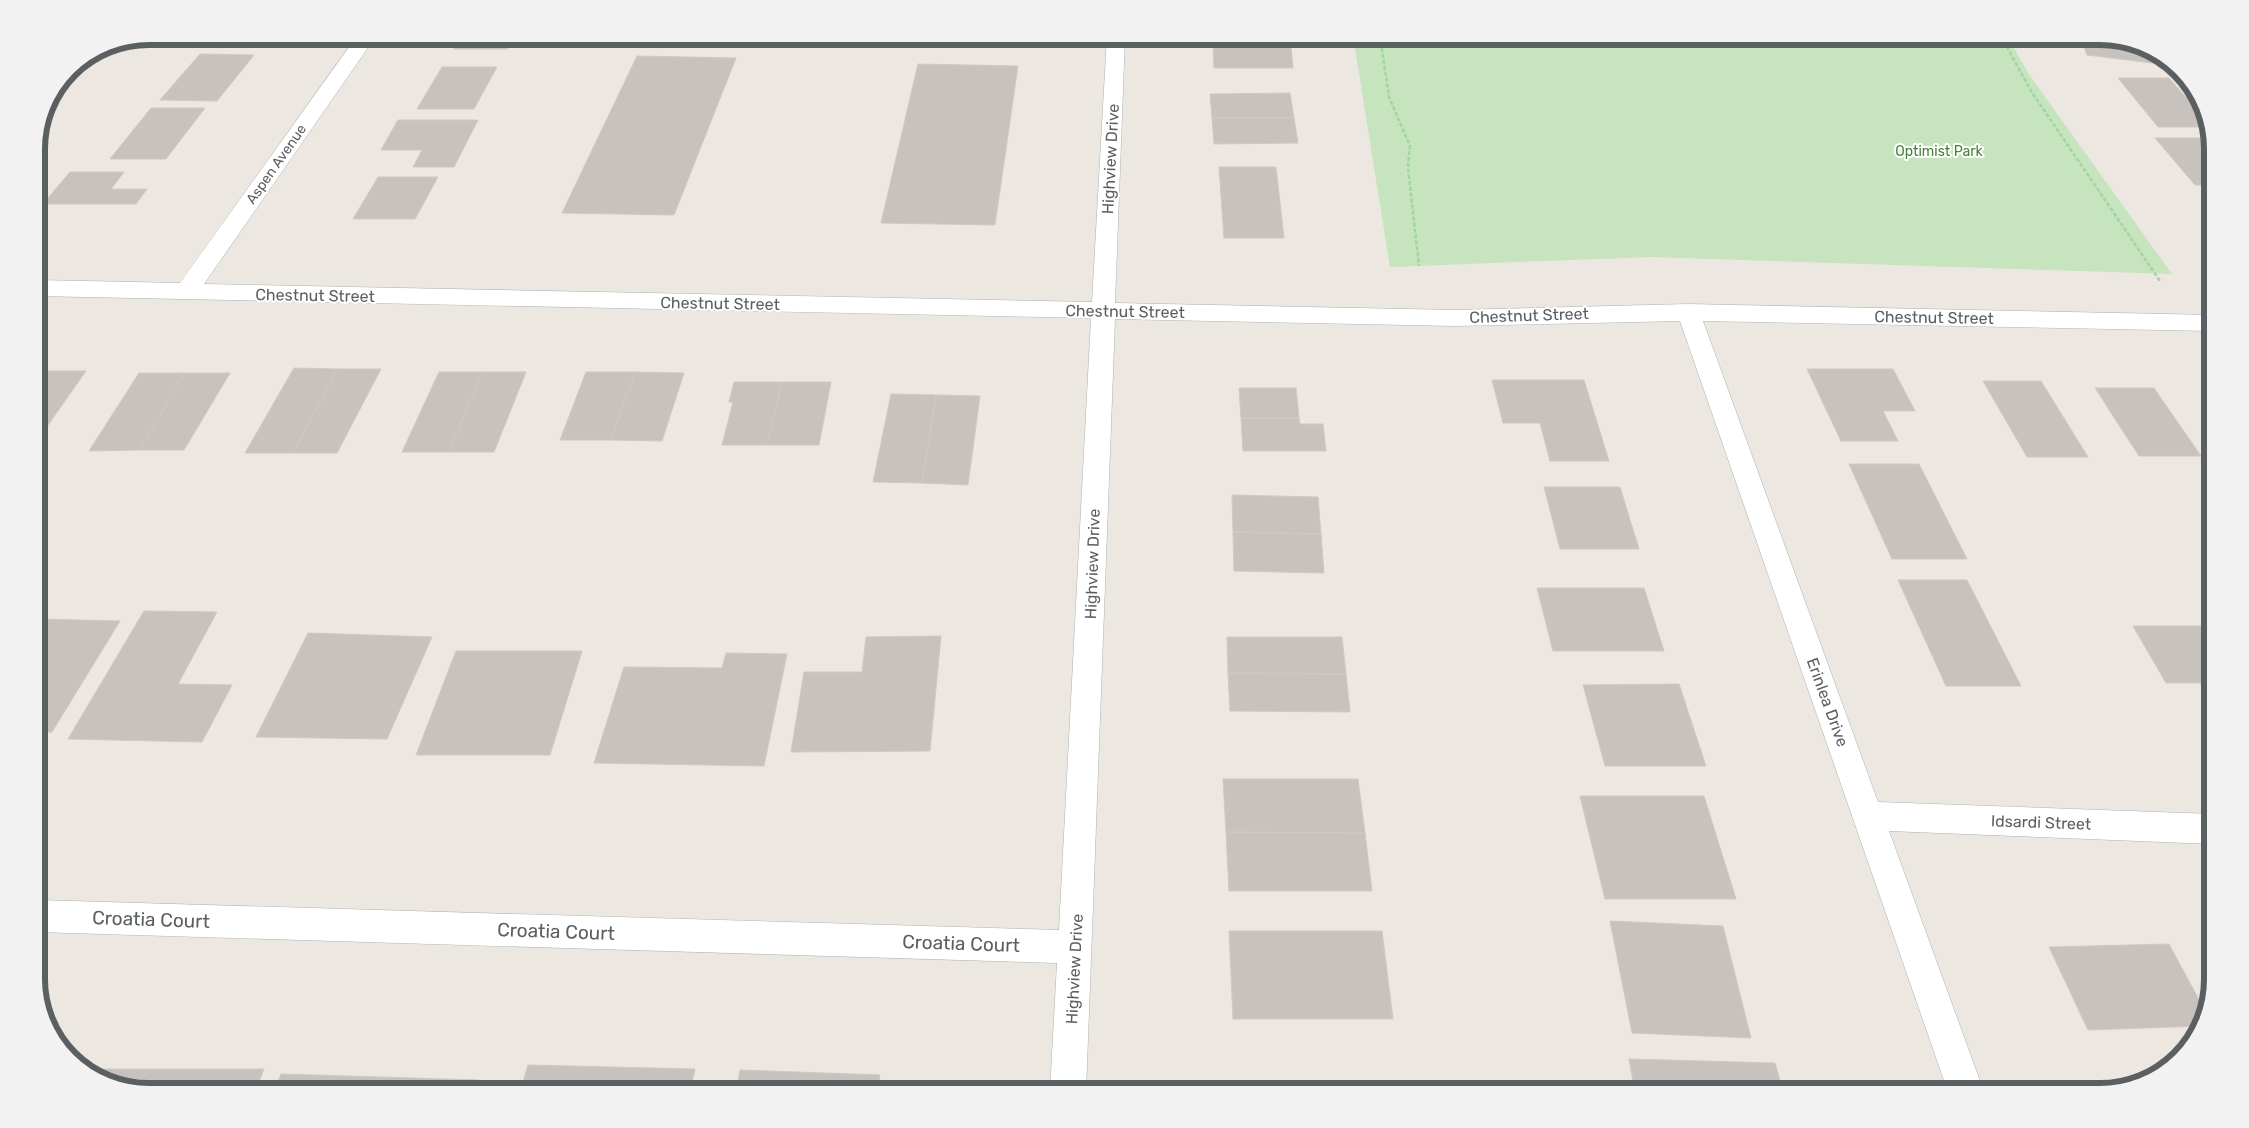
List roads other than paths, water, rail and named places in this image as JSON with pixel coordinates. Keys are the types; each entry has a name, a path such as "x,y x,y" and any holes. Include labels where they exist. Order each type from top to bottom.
{"street":[{"name":"Aspen Avenue","path":"186,292 361,45"},
{"name":"Highview Drive","path":"1068,1083 1116,45"},
{"name":"Chestnut Street","path":"45,288 1456,318 1573,313 1688,312 2204,323"},
{"name":"Erinlea Drive","path":"1688,312 1963,1083"},
{"name":"Idsardi Street","path":"1868,816 2204,829"},
{"name":"Croatia Court","path":"45,916 1075,947"}],"park label":[{"name":"Optimist Park","path":"1939,151"}]}
